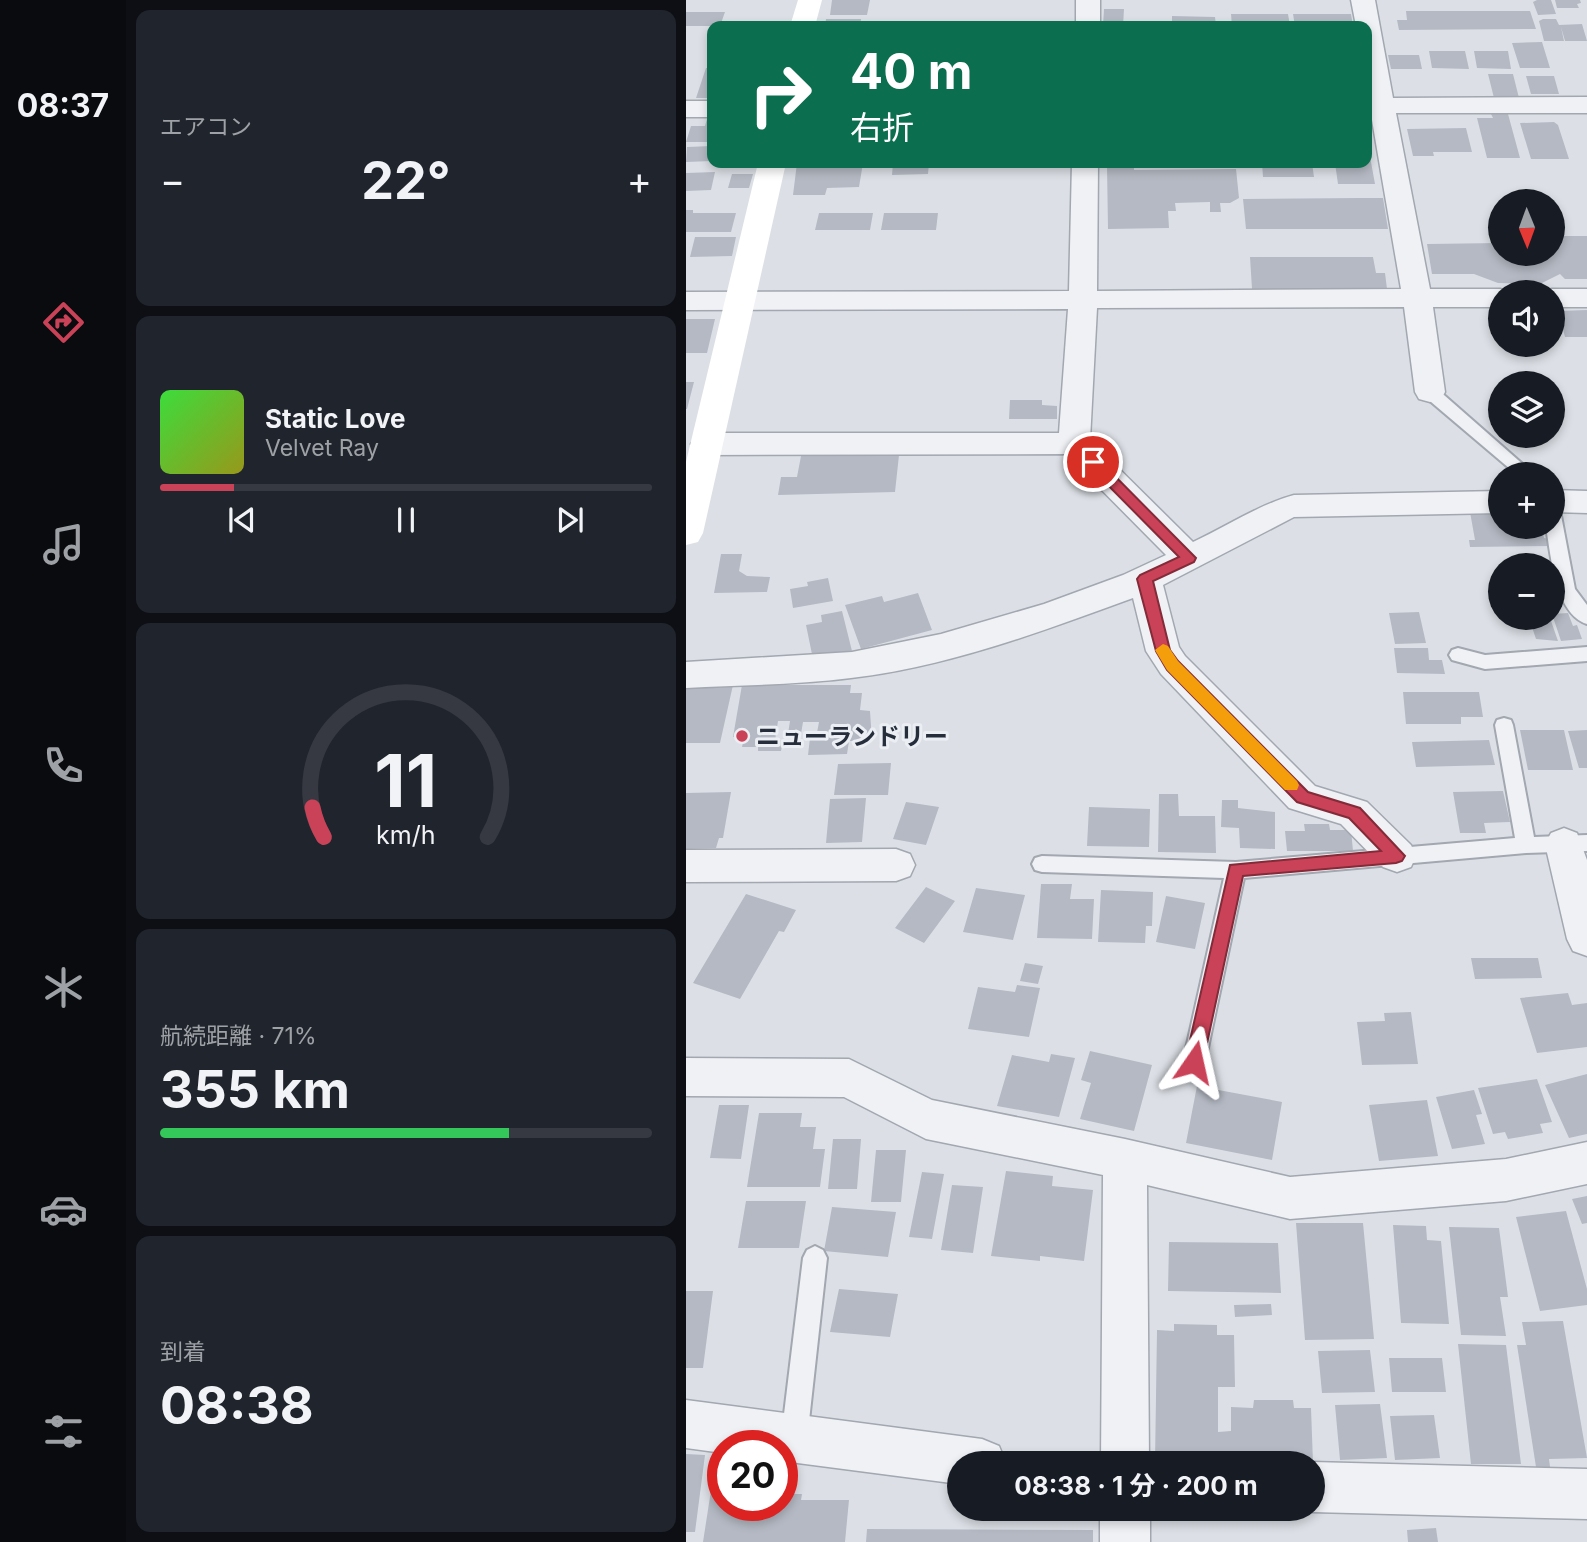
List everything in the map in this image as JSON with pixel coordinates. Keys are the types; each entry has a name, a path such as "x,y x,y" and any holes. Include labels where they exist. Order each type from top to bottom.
{"street":[{"path":"804,21 810,0"},
{"path":"1088,0 1088,21"},
{"path":"1363,0 1365,21"},
{"path":"1372,87 1417,298 1430,392"},
{"path":"1374,106 1587,105"},
{"path":"686,108 707,108"},
{"path":"686,533 771,168"},
{"path":"1074,443 1083,299 1085,168"},
{"path":"686,301 1488,298"},
{"path":"1565,298 1587,298"},
{"path":"707,444 1074,443 1189,558"},
{"path":"1565,501 1587,502"},
{"path":"686,675 852,665 942,647 1053,614 1145,579 1277,511 1294,506 1488,502"},
{"path":"1145,579 1163,651 1173,666 1303,797 1354,813 1396,856"},
{"path":"1576,844 1587,939"},
{"path":"686,866 896,865"},
{"path":"686,1077 849,1078 926,1119 1125,1159 1290,1198 1506,1180 1587,1163"},
{"path":"1125,1159 1125,1451"},
{"path":"686,1424 732,1430"},
{"path":"798,1439 947,1458"},
{"path":"1325,1487 1587,1494"},
{"path":"1125,1521 1125,1542"}],"lane":[{"path":"1430,392 1512,462"},
{"path":"1557,539 1566,591 1587,617"},
{"path":"1458,655 1485,662 1587,654"},
{"path":"1504,725 1526,845"},
{"path":"1042,864 1236,870 1526,845 1576,844"},
{"path":"1194,1062 1236,870"},
{"path":"795,1430 815,1258"}],"building":[{"path":"832,0 870,0 867,15 830,15"},
{"path":"1551,0 1556,14 1538,15 1533,2"},
{"path":"1555,0 1580,0 1581,3 1577,4 1579,8 1557,8"},
{"path":"1104,9 1124,9 1123,21 1103,21"},
{"path":"1406,11 1530,11 1536,29 1399,30 1397,20 1407,20"},
{"path":"686,12 725,12 722,21 707,21 707,26 686,26"},
{"path":"1231,14 1288,14 1289,21 1232,21"},
{"path":"1293,14 1351,14 1352,21 1294,21"},
{"path":"1172,16 1215,17 1215,21 1172,21"},
{"path":"826,19 861,19 861,21"},
{"path":"1556,19 1559,25 1582,24 1587,41 1565,41 1561,27 1564,41 1544,41 1539,21"},
{"path":"1542,42 1550,68 1520,68 1512,43"},
{"path":"1429,51 1465,51 1469,69 1432,68"},
{"path":"1474,51 1508,51 1511,69 1477,68"},
{"path":"1388,55 1419,55 1422,69 1391,69"},
{"path":"706,68 707,68 707,98 696,98"},
{"path":"1488,74 1513,74 1519,98 1494,98"},
{"path":"1526,76 1554,76 1559,94 1531,94"},
{"path":"1491,114 1508,114 1520,158 1487,158 1477,118 1493,118"},
{"path":"707,119 707,142 686,142 691,126 705,126"},
{"path":"1554,122 1558,125 1569,159 1531,159 1520,123"},
{"path":"1466,128 1472,152 1433,152 1434,156 1413,156 1407,129"},
{"path":"707,146 707,161 686,162 687,147"},
{"path":"796,168 862,168 859,187 827,188 825,195 793,195"},
{"path":"893,168 929,168 928,174 892,175"},
{"path":"1107,168 1236,169 1239,198 1230,203 1220,203 1221,212 1210,212 1210,202 1175,203 1176,211 1168,211 1169,228 1108,229"},
{"path":"1262,168 1313,168 1314,177 1263,177"},
{"path":"1336,168 1372,168 1375,184 1338,184"},
{"path":"715,172 711,190 686,191 686,173"},
{"path":"732,174 753,174 749,188 728,188"},
{"path":"1383,198 1388,229 1246,229 1243,199"},
{"path":"686,210 693,210 693,213 736,213 731,232 686,232"},
{"path":"819,213 873,213 870,230 815,230"},
{"path":"884,213 938,213 936,230 881,230"},
{"path":"1565,236 1587,236 1587,279 1565,279 1560,274 1548,280 1490,280 1474,274 1432,274 1427,244 1488,243 1488,266 1565,266"},
{"path":"695,237 736,237 732,256 690,257"},
{"path":"1250,257 1373,257 1376,273 1385,273 1387,289 1252,289"},
{"path":"1587,310 1587,337 1565,337 1565,311"},
{"path":"686,319 715,319 707,353 686,353"},
{"path":"686,382 694,382 687,409 686,409"},
{"path":"1010,400 1042,400 1042,405 1057,406 1057,419 1009,419"},
{"path":"899,455 895,492 778,495 781,477 797,477 801,456"},
{"path":"1470,512 1488,512 1488,539 1550,539 1552,546 1470,547 1469,540 1475,540"},
{"path":"721,554 742,554 739,571 747,576 770,577 767,592 714,593"},
{"path":"828,578 833,601 793,608 790,589 808,586 807,582"},
{"path":"918,593 932,630 861,649 845,605 882,596 884,602"},
{"path":"842,611 852,651 813,659 806,625 822,622 821,615"},
{"path":"1419,612 1426,643 1395,644 1389,613"},
{"path":"1565,613 1568,613 1573,626 1577,625 1582,639 1561,641 1557,630 1565,630"},
{"path":"1533,630 1554,630 1558,641 1536,639"},
{"path":"1394,648 1428,648 1429,660 1442,660 1445,674 1397,673"},
{"path":"711,685 733,685 720,743 686,743 686,688 710,688"},
{"path":"742,685 851,685 850,693 862,693 860,710 870,711 872,741 849,741 847,754 808,755 810,738 816,738 819,722 803,722 801,734 788,734 790,721 778,721 775,741 783,740 781,751 758,751 758,747 742,747 744,737 733,737"},
{"path":"1403,692 1479,692 1483,717 1461,717 1461,724 1406,724"},
{"path":"1520,730 1564,730 1573,770 1528,770"},
{"path":"1587,730 1587,768 1579,768 1568,731"},
{"path":"1489,740 1495,765 1416,767 1412,742"},
{"path":"891,763 888,795 834,795 838,764"},
{"path":"1503,791 1510,822 1484,823 1486,833 1460,833 1453,792"},
{"path":"731,792 723,838 719,838 716,848 686,849 686,793"},
{"path":"1159,794 1178,794 1179,816 1215,816 1216,853 1158,852"},
{"path":"866,798 862,842 826,843 830,799"},
{"path":"1222,800 1238,800 1238,808 1275,812 1275,849 1240,848 1239,828 1221,827"},
{"path":"906,802 939,807 926,845 893,839"},
{"path":"1089,807 1150,809 1149,847 1087,846"},
{"path":"1304,824 1329,824 1330,830 1351,830 1353,851 1287,851 1285,831 1305,831"},
{"path":"1041,884 1072,884 1070,899 1094,899 1092,939 1037,938"},
{"path":"926,887 955,901 924,943 895,928"},
{"path":"976,888 1025,895 1013,940 963,932"},
{"path":"1101,890 1153,892 1152,926 1146,926 1145,943 1098,942"},
{"path":"746,894 796,910 784,932 779,931 740,999 693,983"},
{"path":"1166,896 1205,903 1195,949 1156,942"},
{"path":"1471,958 1538,958 1542,978 1475,979"},
{"path":"1025,963 1043,966 1038,984 1020,981"},
{"path":"1017,985 1040,988 1029,1037 968,1029 978,987 1015,992"},
{"path":"1568,993 1572,1005 1587,1003 1587,1047 1537,1053 1520,998"},
{"path":"1411,1012 1418,1064 1362,1065 1357,1022 1385,1021 1384,1013"},
{"path":"1090,1051 1152,1065 1134,1131 1080,1119 1091,1083 1081,1080"},
{"path":"1051,1054 1075,1058 1059,1117 997,1106 1012,1055 1049,1062"},
{"path":"1587,1074 1587,1134 1569,1138 1545,1085"},
{"path":"1537,1079 1552,1122 1540,1124 1543,1133 1508,1139 1505,1132 1493,1134 1478,1088"},
{"path":"1197,1086 1282,1102 1272,1160 1186,1143"},
{"path":"1474,1090 1482,1114 1476,1115 1485,1144 1452,1149 1436,1097"},
{"path":"1427,1100 1438,1156 1379,1161 1369,1105"},
{"path":"719,1105 749,1105 741,1159 710,1158"},
{"path":"759,1113 802,1113 800,1127 816,1127 813,1149 825,1149 820,1187 747,1187"},
{"path":"833,1139 861,1139 857,1189 828,1189"},
{"path":"876,1150 906,1150 901,1202 871,1202"},
{"path":"1006,1171 1053,1176 1052,1186 1093,1190 1084,1261 1040,1256 1040,1261 991,1256"},
{"path":"922,1172 944,1174 932,1239 909,1237"},
{"path":"952,1185 983,1187 973,1253 941,1250"},
{"path":"1587,1196 1587,1223 1582,1224 1572,1199"},
{"path":"746,1201 806,1201 799,1248 738,1248"},
{"path":"832,1207 896,1212 888,1257 824,1251"},
{"path":"1566,1211 1587,1289 1587,1305 1540,1311 1516,1217"},
{"path":"1296,1223 1363,1223 1374,1339 1305,1340"},
{"path":"1393,1225 1426,1226 1427,1240 1441,1241 1449,1324 1401,1323"},
{"path":"1449,1227 1499,1228 1508,1297 1500,1297 1506,1336 1461,1335"},
{"path":"1169,1242 1278,1243 1281,1293 1168,1291"},
{"path":"839,1289 898,1294 890,1337 830,1332"},
{"path":"686,1291 713,1291 703,1368 686,1368"},
{"path":"1271,1304 1272,1315 1235,1317 1234,1305"},
{"path":"1563,1321 1587,1458 1549,1459 1550,1467 1536,1467 1517,1345 1526,1345 1522,1322"},
{"path":"1174,1324 1217,1325 1217,1335 1234,1335 1235,1387 1218,1387 1218,1432 1231,1431 1231,1407 1253,1408 1254,1400 1293,1400 1294,1408 1311,1408 1313,1451 1155,1451 1157,1330 1174,1331"},
{"path":"1458,1344 1506,1345 1521,1464 1471,1464"},
{"path":"1370,1350 1375,1392 1322,1393 1318,1351"},
{"path":"1389,1358 1442,1358 1446,1392 1392,1392"},
{"path":"1380,1404 1387,1458 1340,1460 1335,1405"},
{"path":"1434,1415 1440,1458 1395,1460 1390,1416"},
{"path":"686,1454 705,1455 695,1532 686,1532"},
{"path":"798,1494 802,1494 801,1500 849,1500 845,1542 703,1542 707,1516 707,1521 798,1521"},
{"path":"1436,1528 1438,1542 1408,1542 1407,1530"},
{"path":"867,1529 1093,1530 1093,1542 866,1542"}],"slow traffic":[{"path":"1163,650 1173,666 1291,785"}],"place":[{"name":"ニューランドリー","path":"742,736"}],"route":[{"path":"1093,462 1189,558 1145,579 1163,651 1173,666 1303,797 1354,813 1396,856 1236,870 1194,1062"}]}
